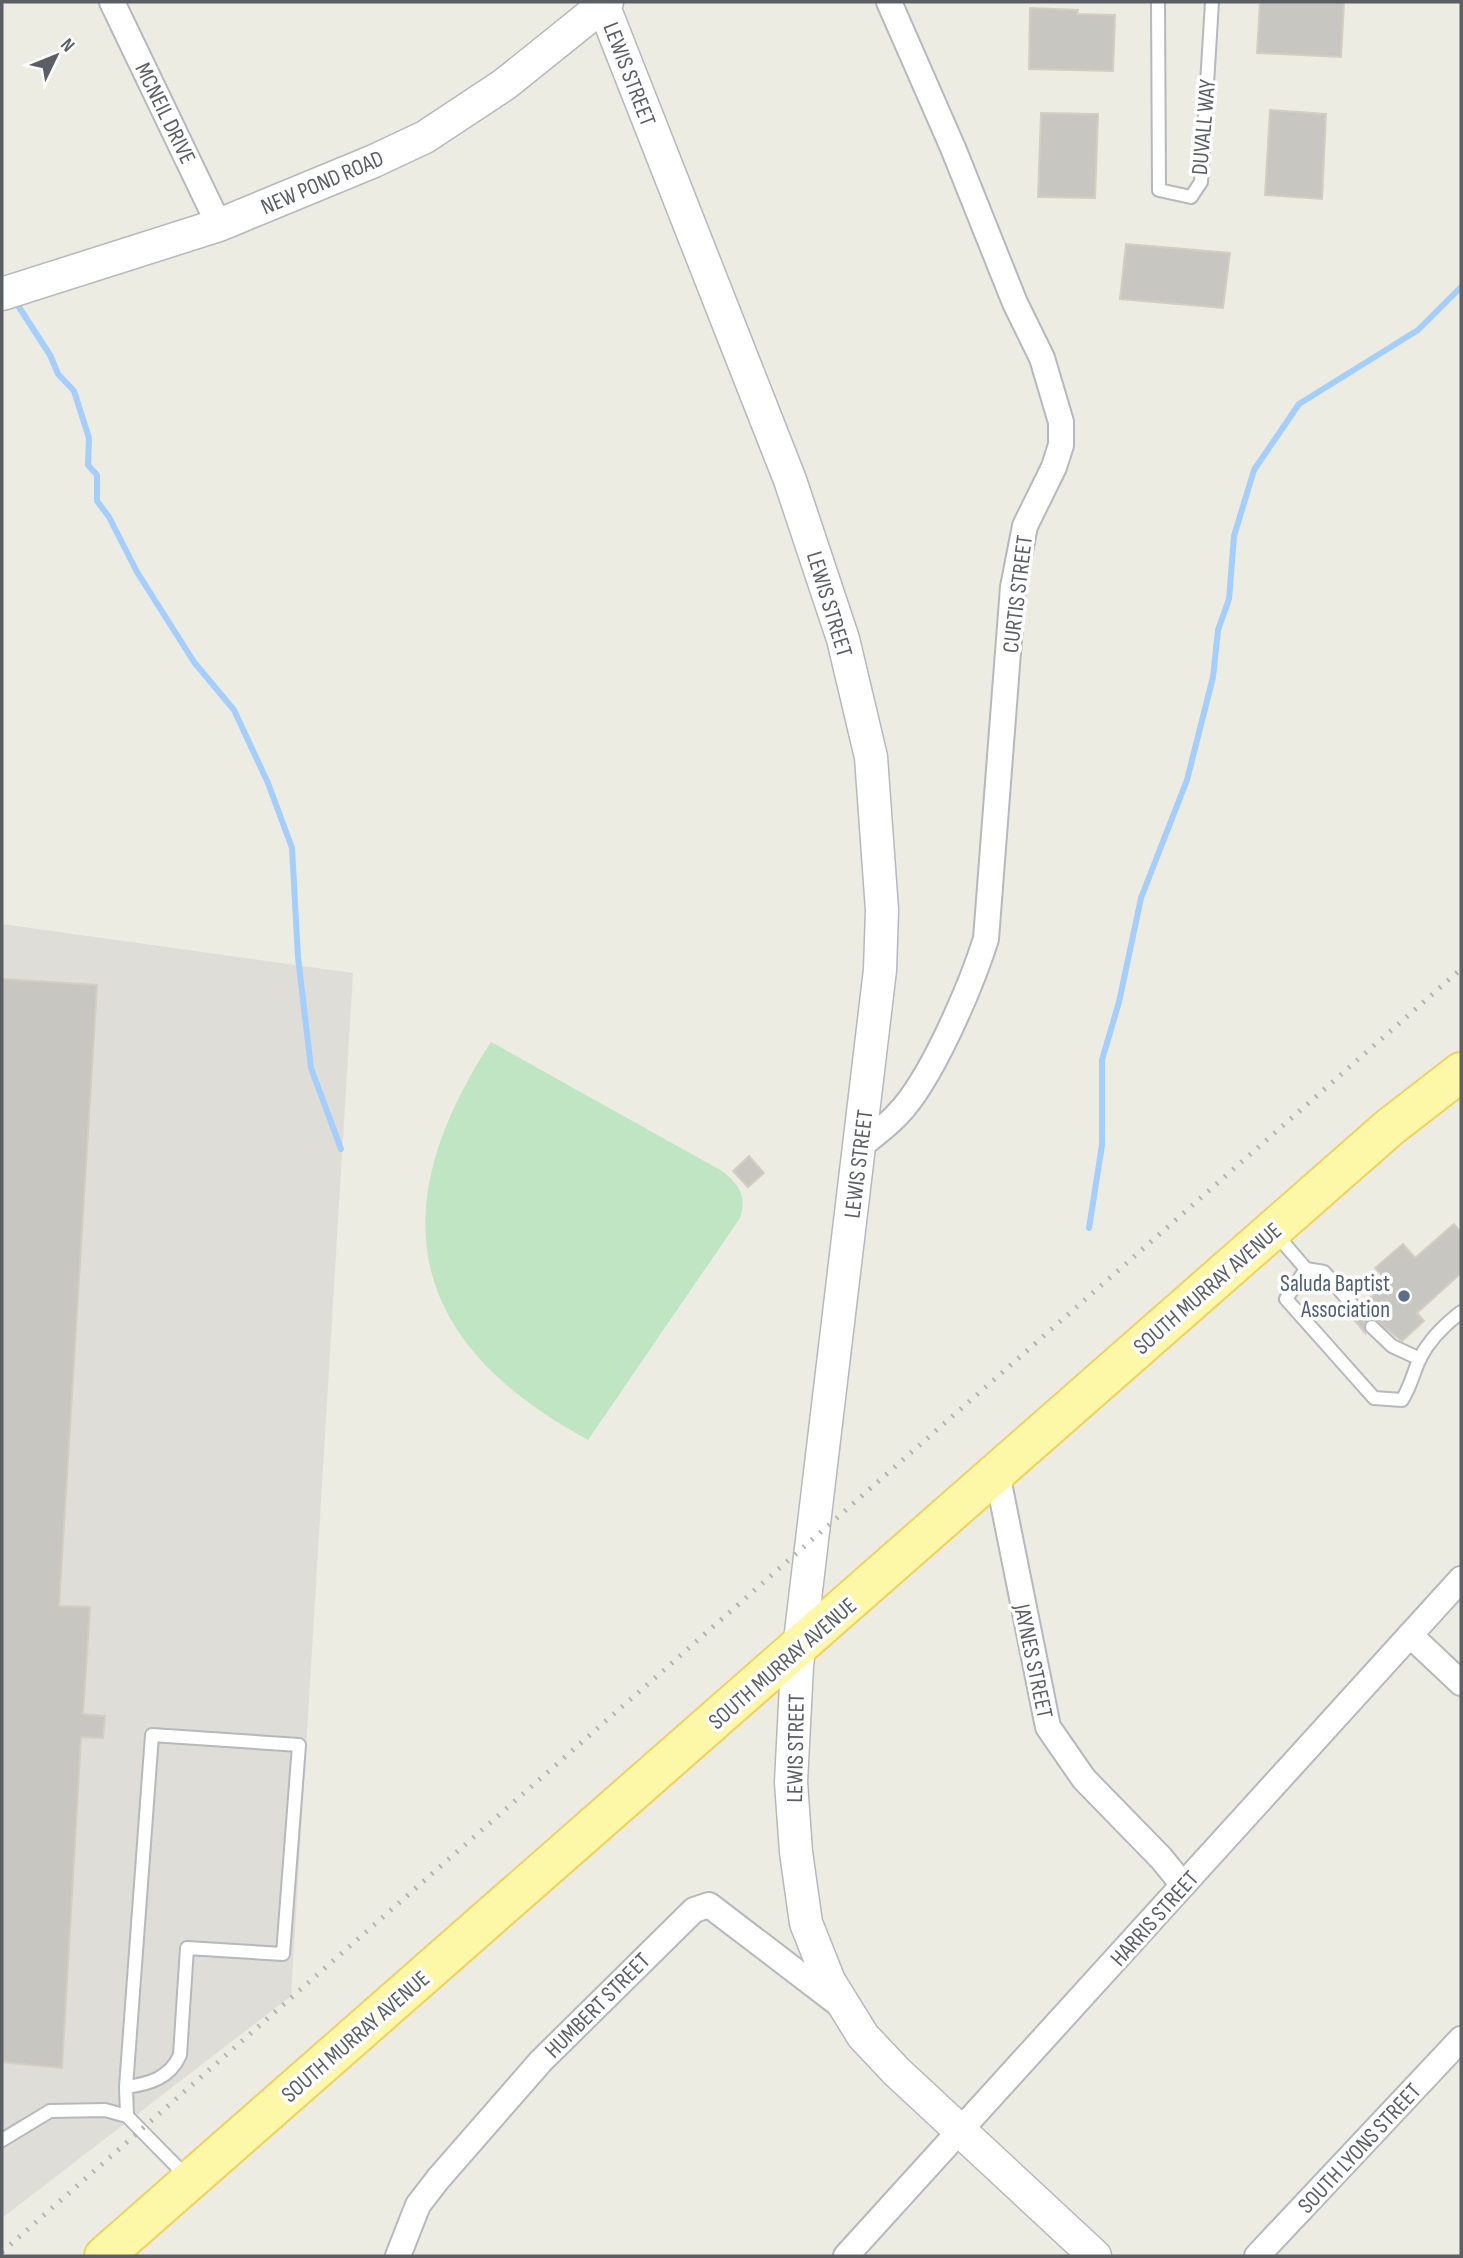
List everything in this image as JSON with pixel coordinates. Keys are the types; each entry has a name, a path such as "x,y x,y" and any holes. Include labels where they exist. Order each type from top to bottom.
{"main road":[{"name":"SOUTH MURRAY AVENUE","path":"104,2256 1390,1127 1461,1072"}],"street":[{"name":"MCNEIL DRIVE","path":"112,2 219,225"},
{"name":"CURTIS STREET","path":"860,1147 898,1114 918,1084 968,990 986,939 1013,587 1025,526 1054,467 1061,445 1061,422 1042,358 1015,303 953,148 889,2"},
{"name":"NEW POND ROAD","path":"2,294 219,225 425,137 505,84 604,3"},
{"name":"LEWIS STREET","path":"604,3 790,480 843,639 871,757 882,910 875,1029 800,1647 791,1782 796,1852 806,1923 829,1980 863,2036 961,2133 1095,2256"},
{"name":"JAYNES STREET","path":"997,1473 1048,1727 1084,1779 1161,1858 1183,1885"},
{"name":"HARRIS STREET","path":"846,2256 961,2133 1461,1579"},
{"path":"1409,1635 1461,1682"},
{"name":"HUMBERT STREET","path":"398,2256 418,2205 438,2179 541,2061 694,1910 709,1905 846,2010"},
{"name":"SOUTH LYONS STREET","path":"1257,2256 1461,2039"}],"lane":[{"name":"DUVALL WAY","path":"1158,2 1159,190 1191,197 1201,182 1212,2"},
{"path":"1273,1230 1306,1269 1324,1272 1357,1310"},
{"path":"1306,1269 1286,1299 1374,1398 1402,1400 1412,1384 1420,1359 1440,1328 1461,1312"},
{"path":"1373,1327 1392,1346 1420,1359"},
{"path":"126,2087 151,2084 175,2067 180,2055 187,1948 283,1954 299,1745 152,1735 126,2087 127,2116"},
{"path":"2,2140 50,2111 105,2110 127,2116 190,2180"}],"shaded area":[{"path":"2,924 353,973 291,1996 2,2218"}],"green space":[{"path":"491,1042 722,1171 737,1186 742,1197 740,1218 588,1440 528,1402 481,1361 449,1316 430,1268 425,1217 434,1162 456,1104"}],"building":[{"path":"1260,2 1344,2 1341,57 1257,53"},
{"path":"1030,8 1078,10 1077,14 1115,15 1113,71 1029,69"},
{"path":"1270,110 1326,114 1322,199 1265,195"},
{"path":"1041,113 1098,114 1095,198 1038,197"},
{"path":"1126,244 1230,253 1223,308 1120,299"},
{"path":"2,979 97,985 59,1606 90,1607 83,1714 105,1716 103,1738 81,1737 62,2068 2,2062"},
{"path":"749,1156 764,1173 748,1187 733,1171"},
{"name":"Saluda Baptist Association","path":"1454,1224 1461,1233 1461,1273 1417,1313 1424,1321 1402,1341 1373,1318 1365,1322 1365,1333 1351,1316 1363,1316 1363,1304 1388,1282 1375,1268 1403,1244 1415,1258"}],"waterway":[{"path":"1089,1228 1102,1145 1102,1060 1119,1002 1141,898 1187,780 1213,677 1218,630 1229,599 1234,536 1254,470 1299,404 1418,330 1461,287"},
{"path":"17,304 50,355 58,374 74,391 89,438 88,465 97,475 97,501 109,517 137,572 194,662 234,710 268,783 292,848 298,957 311,1068 341,1149"}],"railway":[{"path":"2,2252 1461,969"}],"place":[{"name":"Saluda Baptist Association","path":"1404,1296"}]}
